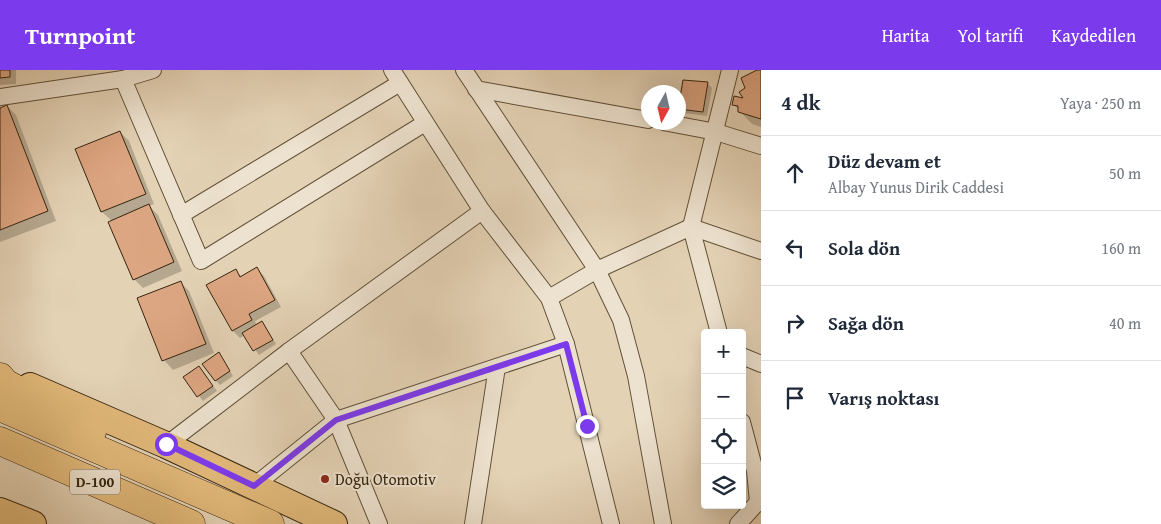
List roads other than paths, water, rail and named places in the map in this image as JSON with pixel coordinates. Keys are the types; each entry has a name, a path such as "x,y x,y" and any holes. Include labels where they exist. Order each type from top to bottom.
{"highway":[{"path":"0,378 5,383 80,424 114,447 134,465"},
{"name":"D-100","path":"0,407 270,524"},
{"name":"D-100","path":"0,441 191,524"}],"main road":[{"path":"0,372 166,444 334,524"},
{"path":"0,511 33,524"}],"street":[{"path":"0,97 123,79 153,70"},
{"path":"464,70 597,270 621,320 636,376 663,524"},
{"path":"718,329 691,227 730,70"},
{"path":"181,215 396,76 424,123 482,211 549,298 566,344 611,524"},
{"path":"123,79 201,261 424,123"},
{"path":"476,89 641,119"},
{"path":"686,126 716,132 761,146"},
{"path":"166,444 289,351 482,211"},
{"path":"549,298 597,270 691,227 761,252"},
{"path":"254,486 336,420 566,344"},
{"path":"289,351 336,420 379,524"},
{"path":"746,358 761,364"},
{"path":"473,524 497,367"},
{"path":"738,524 759,502 755,472 746,437"}],"place":[{"name":"Doğu Otomotiv","path":"325,479"}]}
